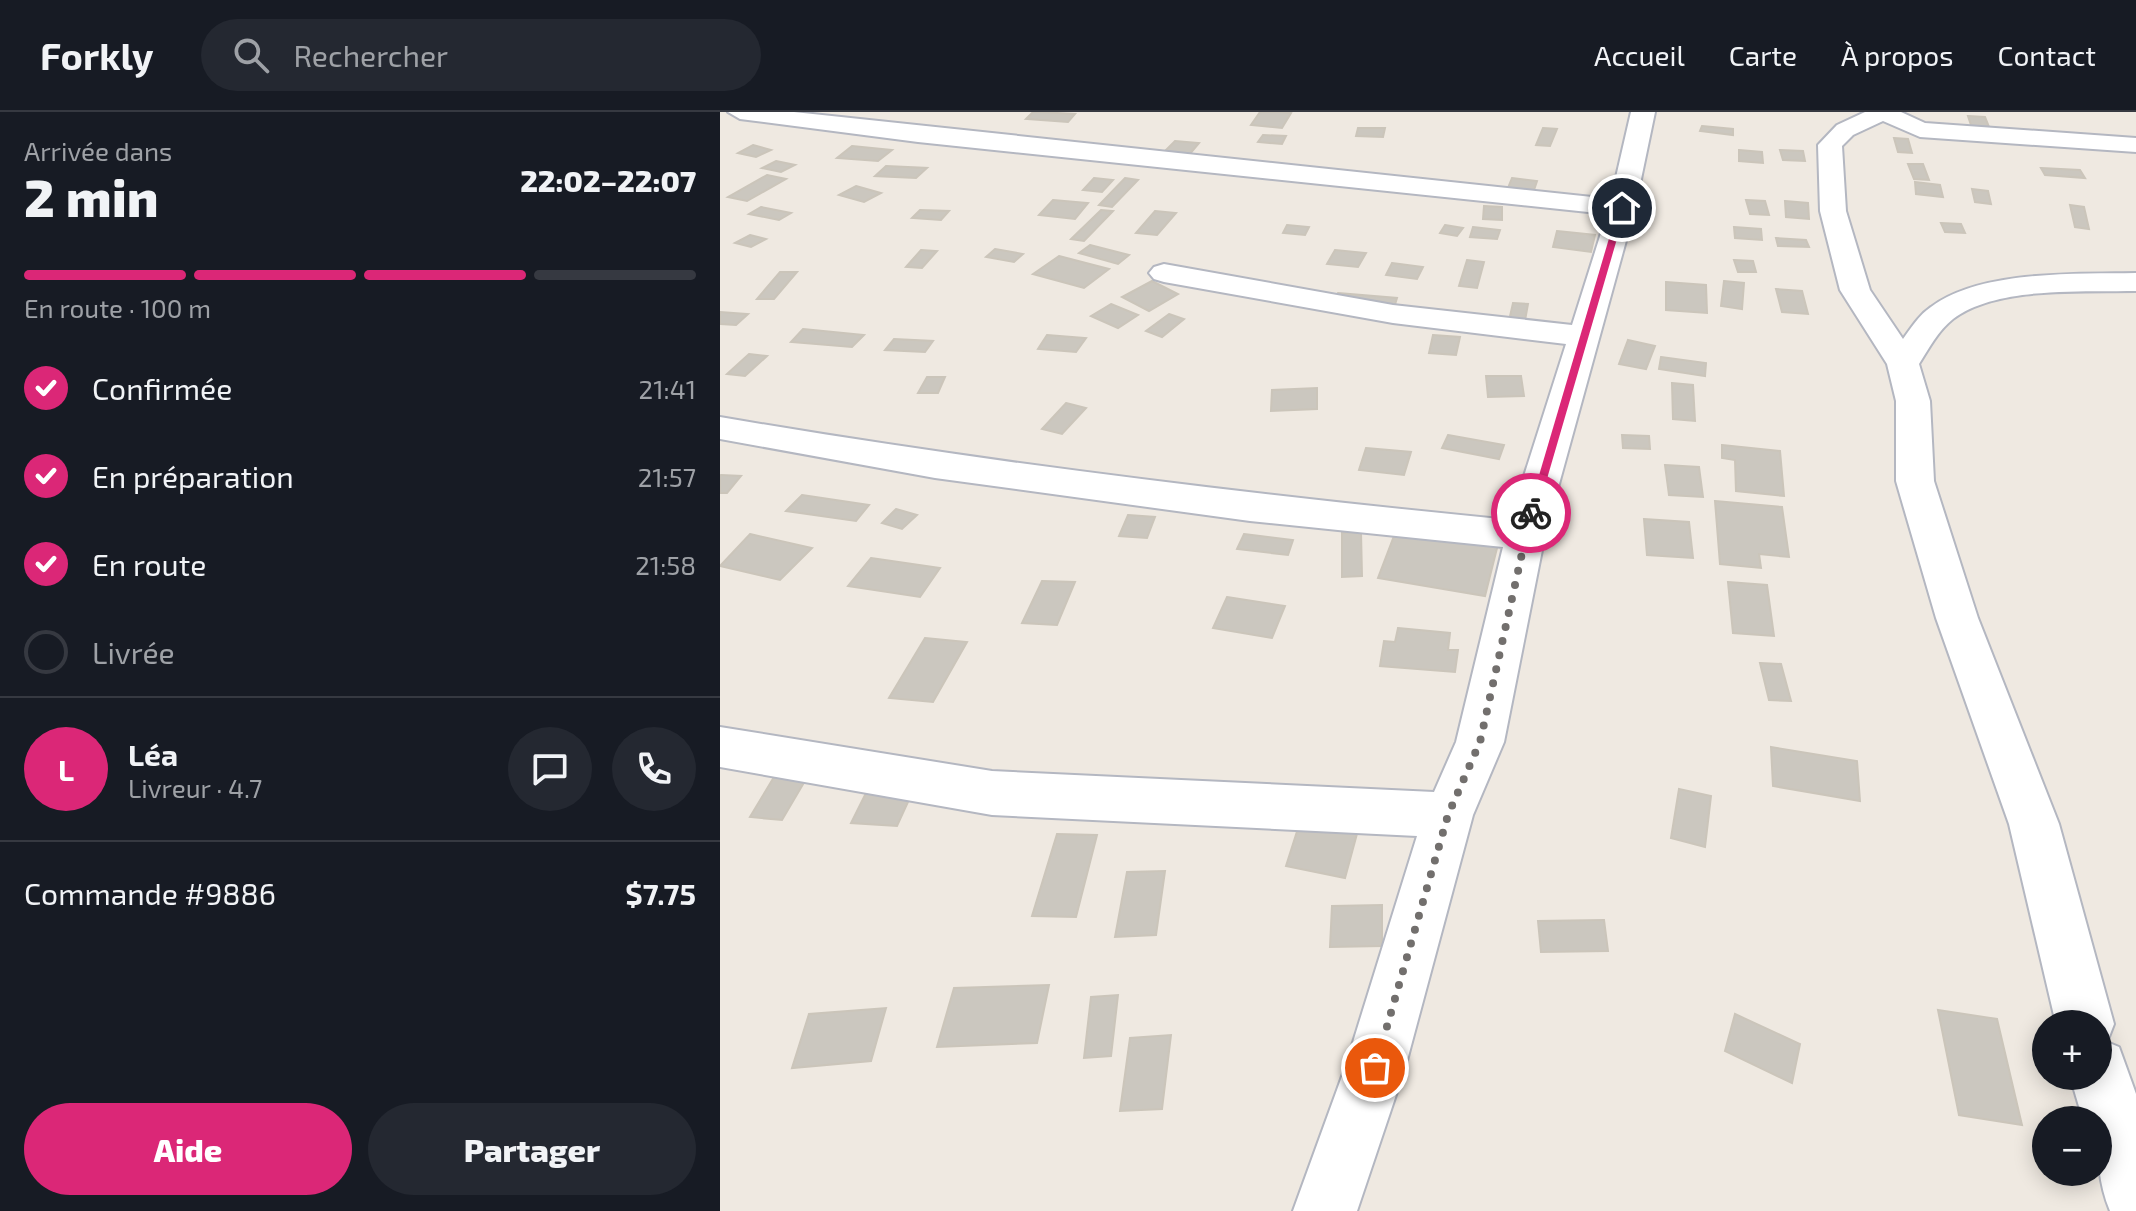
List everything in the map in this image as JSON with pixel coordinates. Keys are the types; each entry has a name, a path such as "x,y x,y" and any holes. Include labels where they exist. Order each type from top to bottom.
{"street":[{"path":"740,112 918,135 1622,208"},
{"path":"1325,1211 1375,1068 1448,815 1480,742 1525,535 1622,208 1643,112"},
{"path":"2081,1010 2034,824 1957,618 1915,481 1913,401 1903,364 1855,290 1833,211 1830,145 1845,130 1884,112 1920,130 2125,145"},
{"path":"2100,123 2125,145"},
{"path":"1164,273 1393,314 1582,336"},
{"path":"1903,364 1922,336 1949,308 2001,292 2074,283 2136,282"},
{"path":"720,428 935,466 1219,504 1525,535"},
{"path":"720,747 992,793 1448,815"},
{"path":"2104,1090 2136,1197"}],"building":[{"path":"1033,112 1075,114 1068,122 1026,119"},
{"path":"1260,112 1291,113 1282,128 1251,125"},
{"path":"1968,116 1985,117 1991,132 1973,131"},
{"path":"1702,126 1733,129 1733,135 1700,131"},
{"path":"1358,128 1385,128 1383,137 1356,136"},
{"path":"1543,128 1557,129 1550,146 1536,145"},
{"path":"1263,135 1286,136 1282,144 1258,142"},
{"path":"1894,138 1908,139 1912,153 1898,152"},
{"path":"1175,141 1199,143 1189,155 1164,152"},
{"path":"753,145 771,150 756,157 738,153"},
{"path":"852,146 892,150 878,161 837,158"},
{"path":"1739,150 1762,152 1763,163 1739,161"},
{"path":"1780,150 1803,151 1805,161 1783,160"},
{"path":"776,161 795,165 781,172 762,168"},
{"path":"1908,164 1923,164 1929,180 1914,179"},
{"path":"886,166 927,168 916,178 875,176"},
{"path":"2041,168 2080,170 2085,178 2045,175"},
{"path":"767,175 786,179 747,201 728,197"},
{"path":"1094,178 1113,180 1102,192 1083,190"},
{"path":"1125,178 1138,180 1112,207 1099,205"},
{"path":"1512,178 1537,181 1532,196 1506,193"},
{"path":"1915,182 1940,185 1943,197 1916,194"},
{"path":"856,186 881,193 864,202 839,195"},
{"path":"1972,189 1988,191 1991,204 1975,202"},
{"path":"1053,200 1088,203 1075,219 1039,215"},
{"path":"1746,200 1765,201 1769,215 1750,214"},
{"path":"1785,201 1808,203 1809,219 1786,217"},
{"path":"2070,205 2084,207 2089,229 2075,227"},
{"path":"1484,206 1502,207 1502,220 1483,219"},
{"path":"761,207 791,213 779,220 749,214"},
{"path":"920,210 949,211 941,220 912,218"},
{"path":"1101,210 1113,211 1084,241 1071,239"},
{"path":"1155,211 1176,213 1157,235 1136,233"},
{"path":"1941,223 1961,224 1965,233 1945,232"},
{"path":"1287,225 1309,227 1305,235 1283,233"},
{"path":"1445,225 1463,228 1457,236 1440,233"},
{"path":"1473,227 1500,230 1497,239 1470,237"},
{"path":"1734,227 1761,229 1762,240 1735,238"},
{"path":"1557,231 1595,235 1591,252 1553,247"},
{"path":"750,235 766,239 751,247 735,243"},
{"path":"1776,238 1806,240 1809,247 1778,246"},
{"path":"1090,245 1129,255 1118,264 1079,253"},
{"path":"995,249 1023,254 1014,262 986,257"},
{"path":"921,250 937,251 922,268 906,267"},
{"path":"1335,250 1366,253 1358,267 1327,264"},
{"path":"1059,256 1109,269 1084,288 1033,274"},
{"path":"1467,260 1484,262 1477,288 1459,286"},
{"path":"1734,260 1753,261 1756,272 1738,272"},
{"path":"1392,263 1423,267 1417,279 1386,275"},
{"path":"780,272 797,272 774,299 757,299"},
{"path":"1152,281 1178,294 1149,311 1122,297"},
{"path":"1724,281 1744,283 1742,309 1721,306"},
{"path":"1666,282 1706,285 1707,313 1666,310"},
{"path":"1776,289 1802,291 1808,314 1782,312"},
{"path":"1338,293 1397,298 1394,308 1333,303"},
{"path":"1513,303 1528,304 1524,326 1508,325"},
{"path":"1111,304 1138,315 1118,328 1091,316"},
{"path":"720,312 748,314 736,325 720,324"},
{"path":"1169,314 1184,319 1162,337 1146,331"},
{"path":"803,329 864,335 852,347 791,342"},
{"path":"1047,335 1086,338 1076,352 1038,349"},
{"path":"1433,335 1460,337 1456,355 1429,353"},
{"path":"894,339 933,341 925,352 885,350"},
{"path":"1628,340 1655,346 1646,369 1619,364"},
{"path":"749,354 767,356 745,376 727,374"},
{"path":"1661,357 1706,363 1705,376 1659,369"},
{"path":"1486,376 1521,376 1524,396 1488,397"},
{"path":"927,377 945,377 938,393 918,393"},
{"path":"1672,383 1693,385 1695,421 1673,419"},
{"path":"1317,388 1317,409 1271,411 1272,390"},
{"path":"1066,403 1086,408 1062,434 1042,429"},
{"path":"1448,435 1504,445 1499,459 1442,448"},
{"path":"1622,435 1649,436 1650,449 1623,448"},
{"path":"1722,445 1780,451 1784,496 1736,491 1735,460 1722,458"},
{"path":"1366,448 1411,452 1404,475 1359,470"},
{"path":"1665,465 1699,467 1703,497 1669,495"},
{"path":"720,476 741,476 727,493 720,493"},
{"path":"802,495 869,505 856,521 786,511"},
{"path":"1715,501 1782,507 1789,557 1759,554 1761,568 1720,564"},
{"path":"896,509 917,515 902,529 882,523"},
{"path":"1128,515 1155,517 1147,538 1119,536"},
{"path":"1644,519 1689,522 1693,558 1647,555"},
{"path":"1397,528 1498,544 1485,596 1378,578"},
{"path":"1361,532 1362,576 1342,577 1342,533"},
{"path":"750,534 812,548 780,580 720,566"},
{"path":"1244,534 1293,540 1288,555 1237,549"},
{"path":"871,558 940,568 920,597 848,586"},
{"path":"1042,581 1075,582 1057,625 1022,623"},
{"path":"1728,582 1767,585 1774,636 1733,633"},
{"path":"1227,597 1285,606 1272,638 1213,628"},
{"path":"1398,628 1450,633 1448,650 1458,650 1455,672 1380,666 1384,641 1395,642"},
{"path":"925,638 967,642 933,702 889,698"},
{"path":"1760,663 1781,664 1791,701 1769,700"},
{"path":"1771,747 1857,761 1860,801 1773,786"},
{"path":"780,767 812,769 782,820 750,817"},
{"path":"868,789 913,791 897,826 851,823"},
{"path":"1679,789 1711,796 1705,847 1671,838"},
{"path":"1301,819 1358,830 1345,878 1286,866"},
{"path":"1057,834 1097,835 1076,917 1032,916"},
{"path":"1165,871 1156,935 1115,937 1127,872"},
{"path":"1382,905 1382,946 1330,947 1332,906"},
{"path":"1604,920 1608,951 1541,952 1538,921"},
{"path":"1049,985 1037,1043 937,1047 954,988"},
{"path":"1118,995 1111,1056 1084,1058 1091,997"},
{"path":"886,1008 871,1061 792,1068 809,1014"},
{"path":"1938,1010 1997,1019 2022,1125 1959,1115"},
{"path":"1735,1014 1800,1044 1792,1083 1725,1051"},
{"path":"1171,1035 1162,1109 1120,1111 1130,1038"}],"way so far":[{"path":"1375,1068 1448,815 1480,742 1498,650 1531,513"}],"route":[{"path":"1531,513 1622,208"}]}
